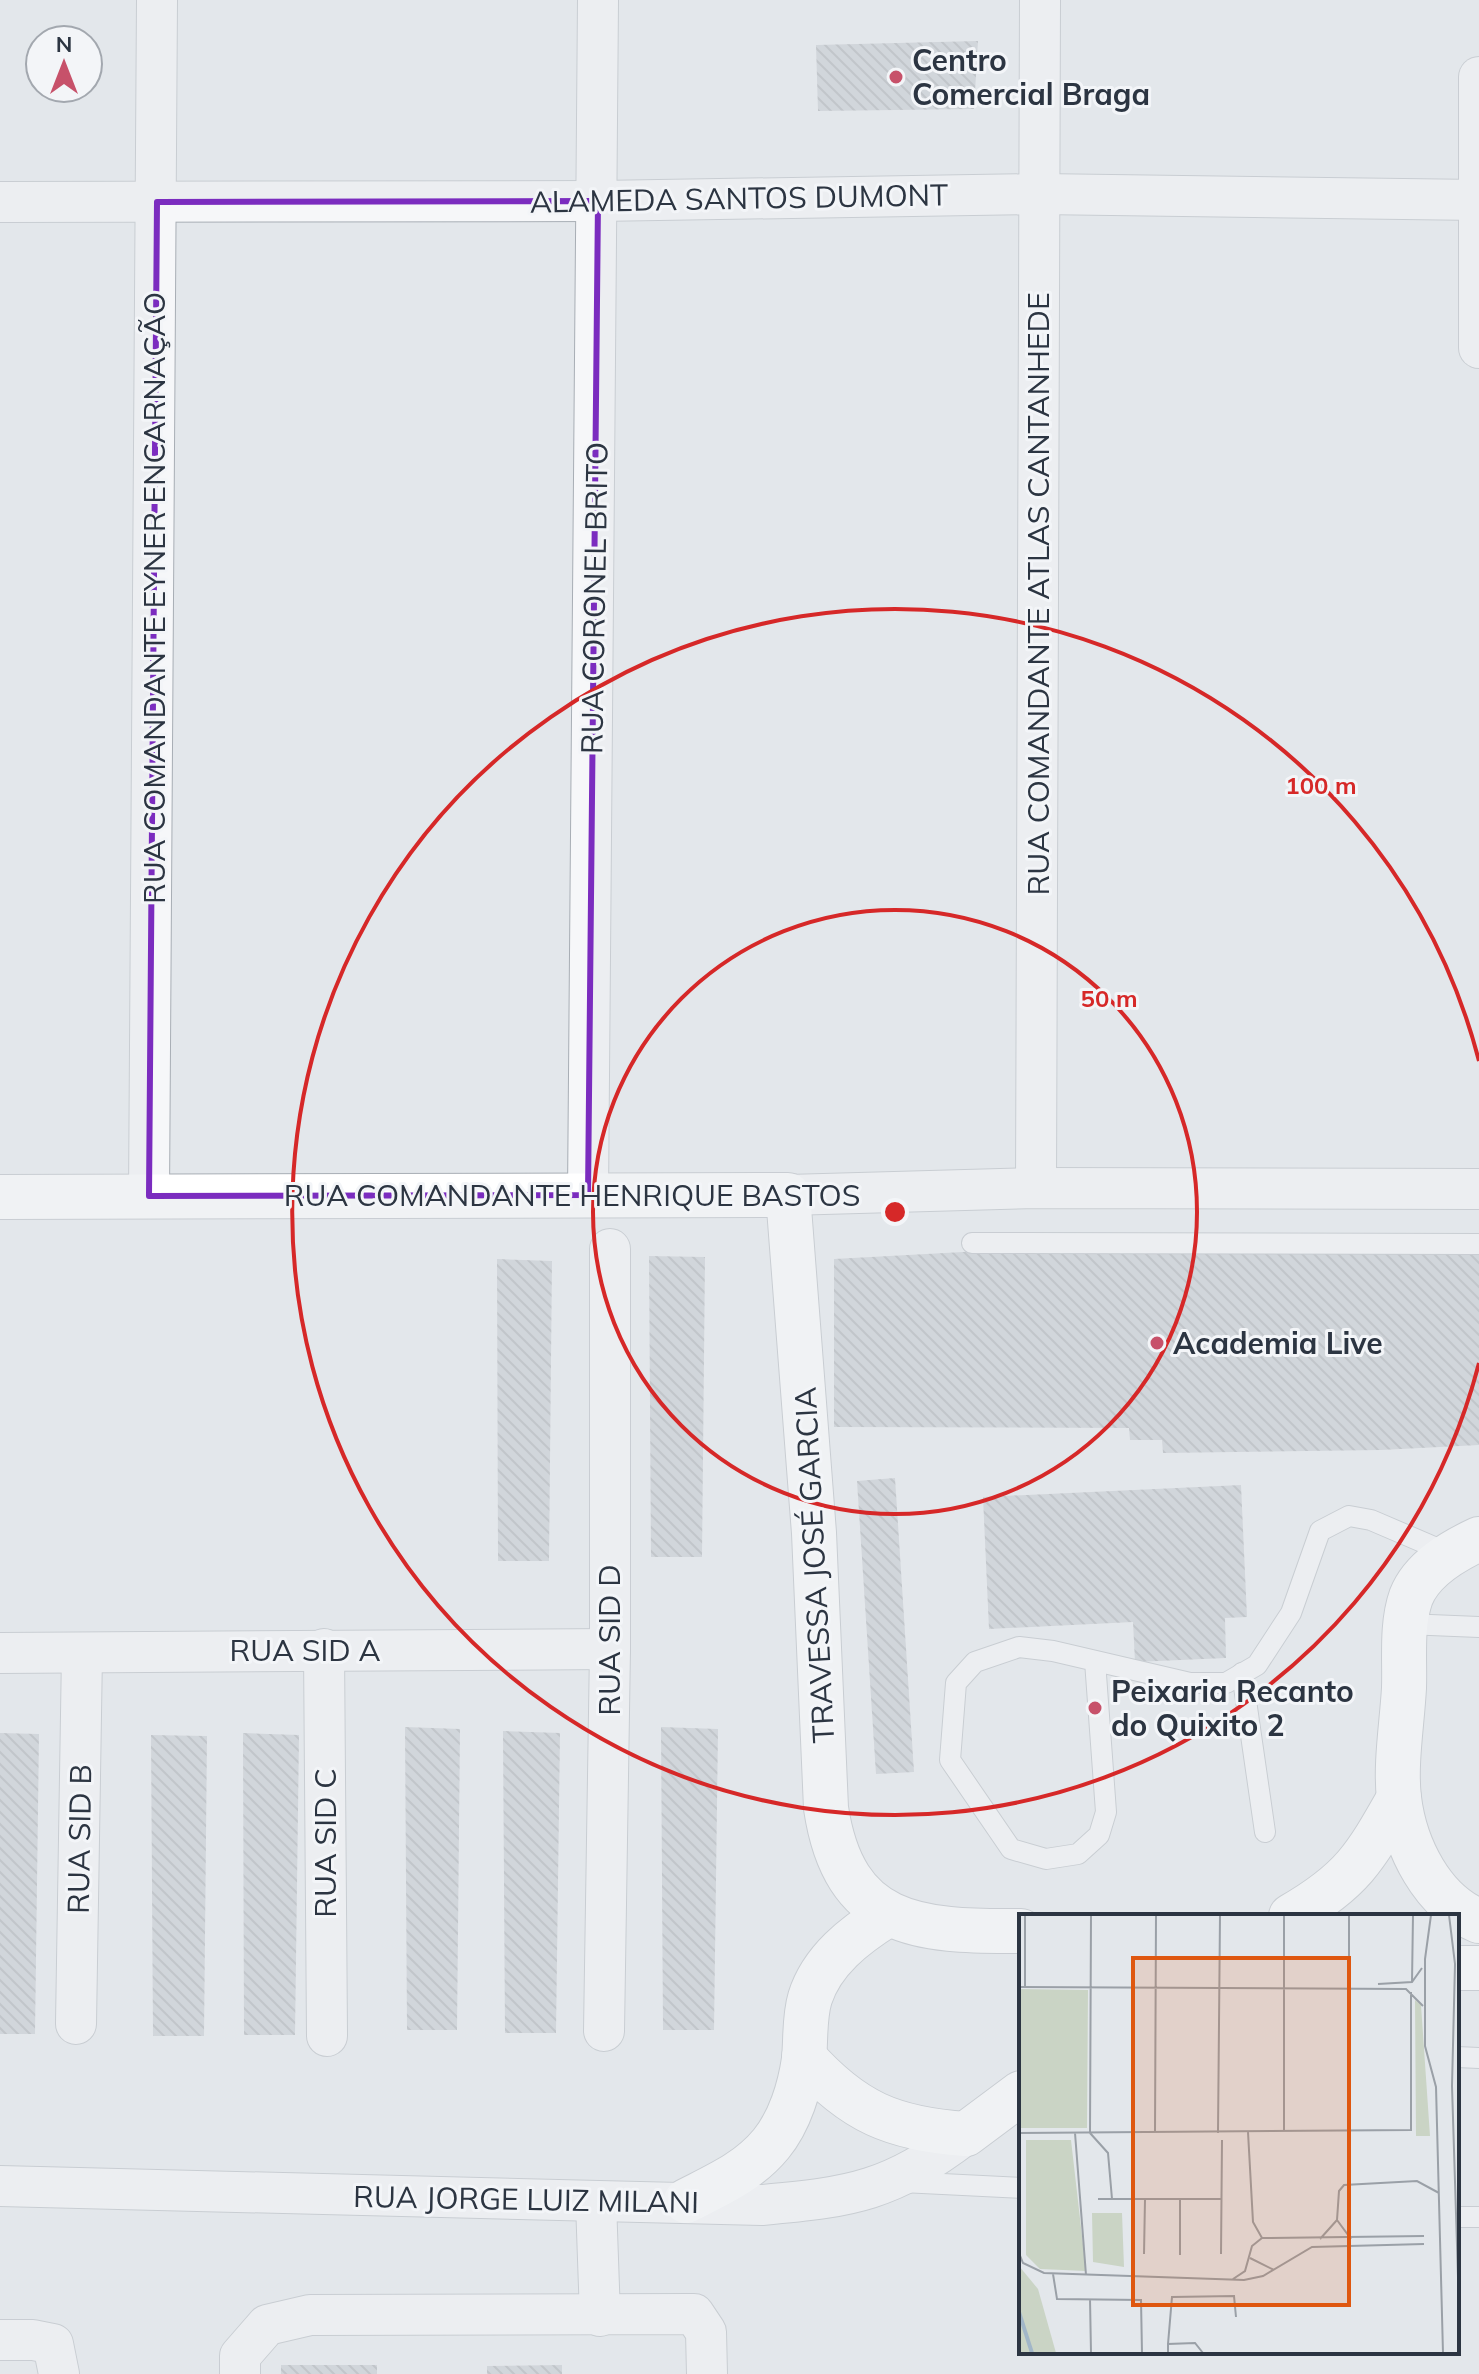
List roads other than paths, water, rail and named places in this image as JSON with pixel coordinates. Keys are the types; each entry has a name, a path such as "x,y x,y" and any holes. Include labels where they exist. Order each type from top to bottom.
{"street":[{"name":"RUA COMANDANTE EYNER ENCARNAÇÃO","path":"149,1196 157,0"},
{"name":"RUA CORONEL BRITO","path":"588,1195 598,0"},
{"name":"RUA COMANDANTE ATLAS CANTANHEDE","path":"1036,1188 1040,0"},
{"path":"1479,77 1479,348"},
{"name":"ALAMEDA SANTOS DUMONT","path":"0,202 598,201 1040,194 1479,200"},
{"name":"RUA COMANDANTE HENRIQUE BASTOS","path":"0,1197 788,1195 1036,1188 1479,1189"},
{"name":"TRAVESSA JOSÉ GARCIA","path":"788,1195 814,1533 826,1808 831,1842 847,1875 866,1899 887,1915"},
{"name":"RUA SID D","path":"604,2031 610,1649 610,1249"},
{"path":"1464,1546 1412,1595 1406,1624 1399,1798 1411,1846 1426,1877 1446,1899 1479,1921"},
{"name":"RUA SID C","path":"324,1649 327,2036"},
{"name":"RUA SID A","path":"0,1653 610,1649"},
{"name":"RUA SID B","path":"76,2024 82,1653"},
{"path":"1295,1914 1330,1894 1354,1872 1399,1798"},
{"path":"686,2201 741,2173 772,2143 789,2112 804,2057 806,2016 820,1975 857,1934 887,1915 929,1926 1019,1931"},
{"path":"804,2057 832,2088 880,2118 923,2131 966,2134"},
{"name":"RUA JORGE LUIZ MILANI","path":"0,2186 762,2205 855,2195 890,2182 921,2166 1019,2094"},
{"path":"596,2202 600,2316"},
{"path":"240,2374 240,2356 267,2325 310,2315 694,2314 706,2332 707,2374"},
{"path":"0,2340 33,2340 53,2344 59,2374"}],"lane":[{"path":"972,1243 1479,1244"},
{"path":"1095,1661 1106,1812 1099,1835 1078,1854 1046,1859 1011,1849 950,1760 956,1683 975,1662 1019,1647 1095,1661 1190,1683 1226,1683 1257,1665 1291,1613 1320,1531 1349,1516 1464,1546"},
{"path":"1406,1624 1479,1627"},
{"path":"1242,1673 1265,1832"},
{"path":"1459,2057 1479,2058"},
{"path":"890,2182 1018,2185"}],"place":[{"name":"Centro Comercial Braga","path":"896,77"},
{"name":"Academia Live","path":"1157,1343"},
{"name":"Peixaria Recanto do Quixito 2","path":"1095,1708"}]}
